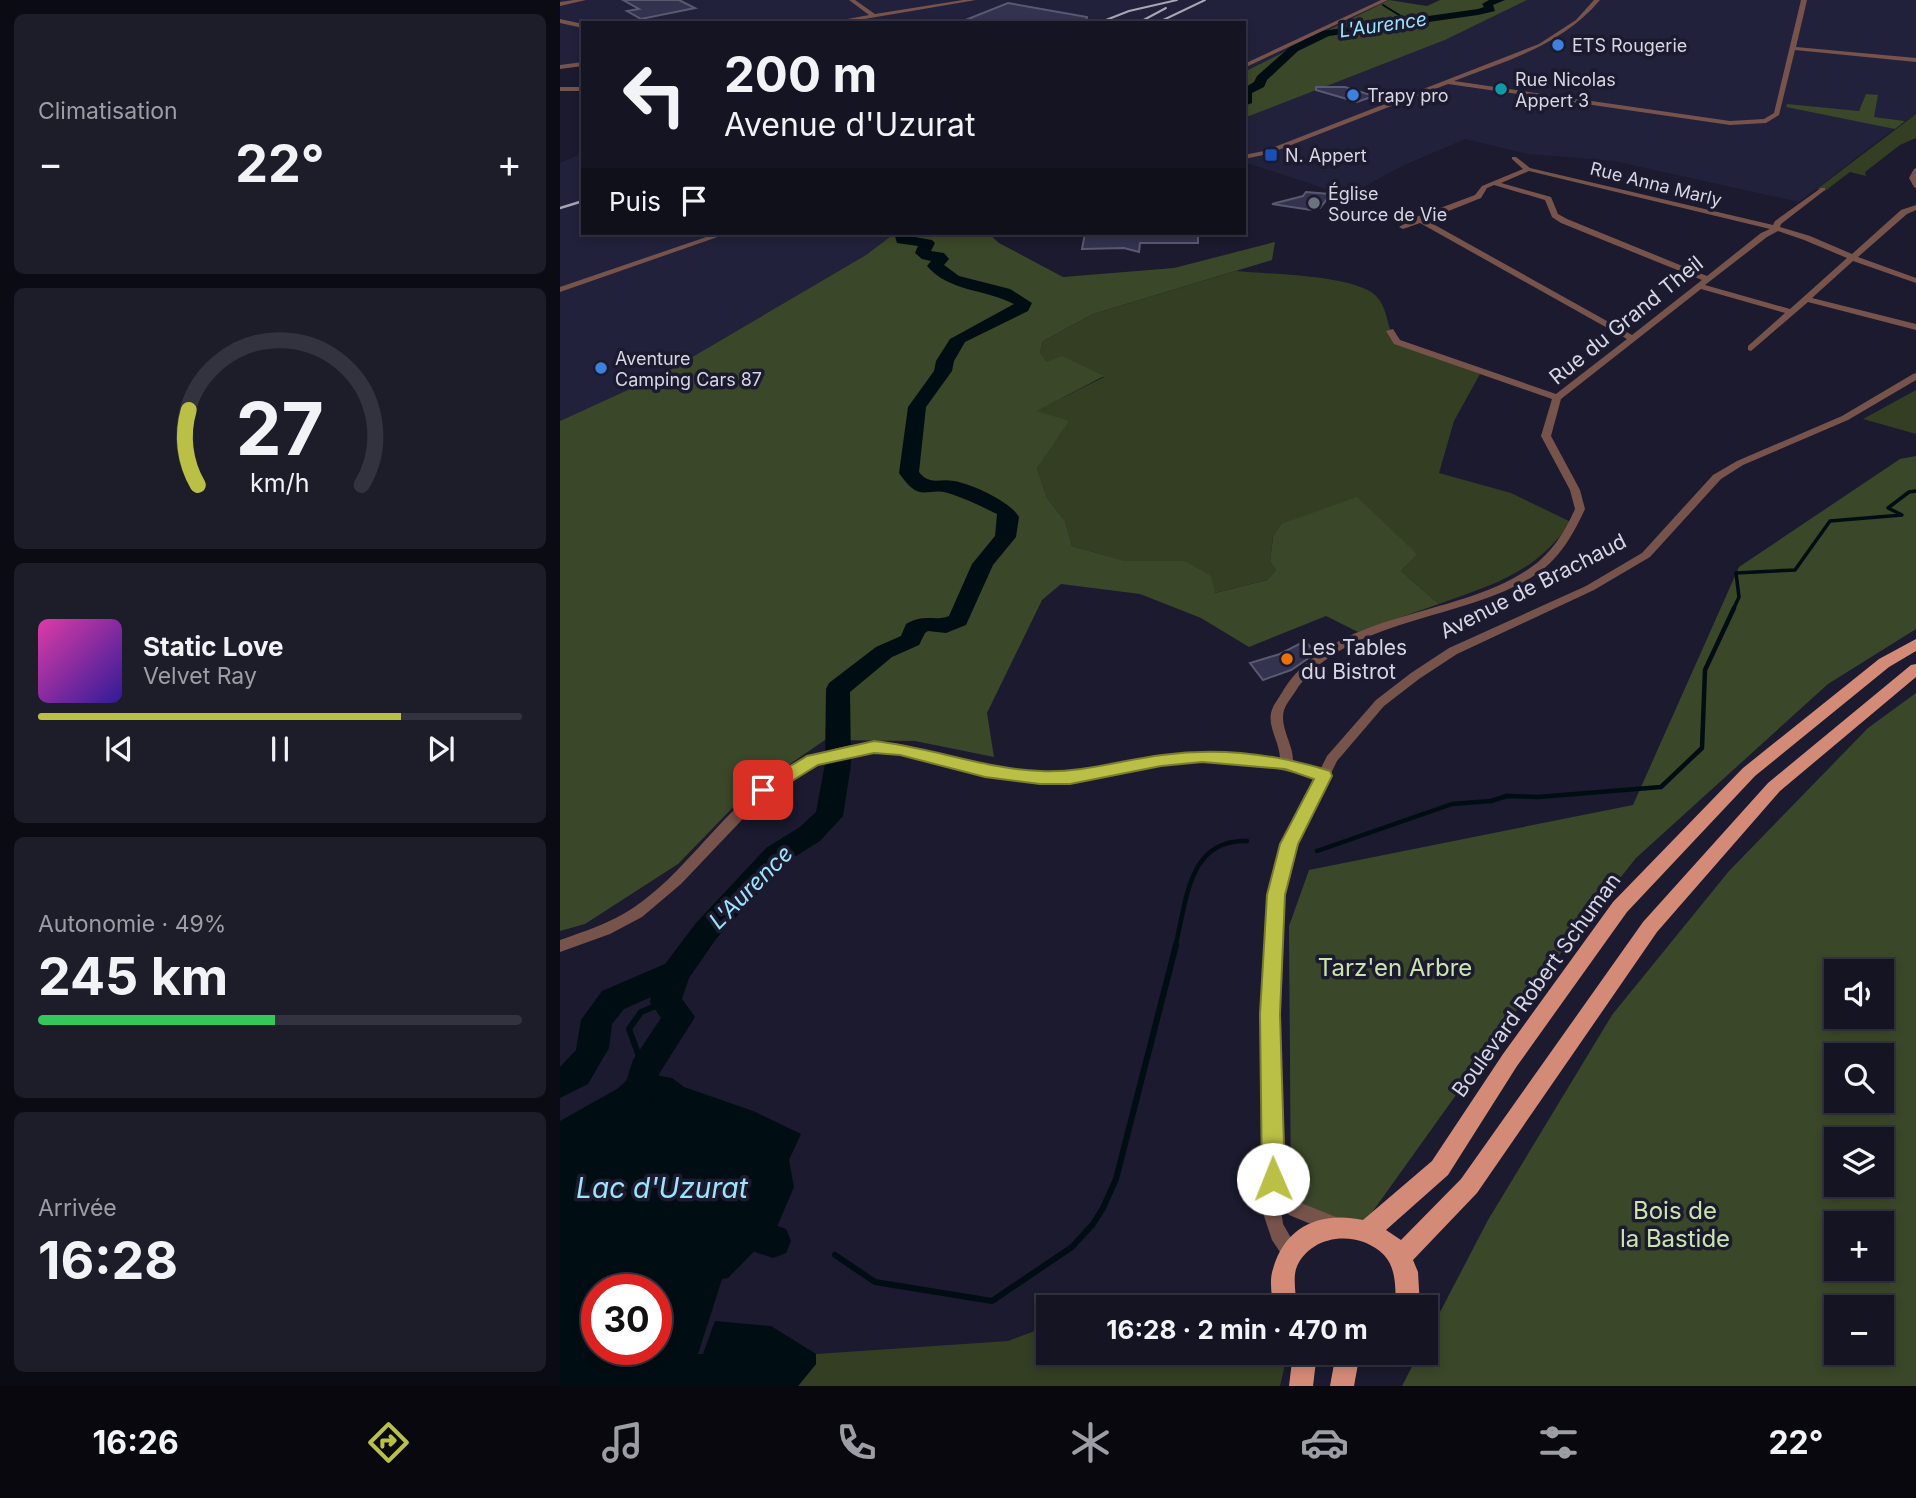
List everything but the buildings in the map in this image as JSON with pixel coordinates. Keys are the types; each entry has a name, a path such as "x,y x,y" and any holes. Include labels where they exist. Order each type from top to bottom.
{"main road":[{"name":"Boulevard Robert Schuman","path":"1368,1230 1440,1168 1510,1060 1620,907 1749,772 1884,663 1916,644"},
{"path":"1399,1257 1469,1186 1650,927 1774,787 1916,668"},
{"path":"1282,1295 1282,1271 1290,1252 1302,1239 1335,1225 1368,1230 1386,1241 1399,1257 1408,1275 1410,1295"},
{"path":"1301,1386 1304,1365"},
{"path":"1342,1386 1346,1365"}],"street":[{"path":"560,4 583,0"},
{"path":"852,0 874,16"},
{"path":"842,21 973,0"},
{"path":"1246,64 1379,0"},
{"path":"1246,64 1385,0"},
{"path":"1246,157 1266,153 1541,45 1578,21 1597,0"},
{"path":"1448,82 1730,123 1754,123 1771,119 1777,114 1804,0"},
{"path":"560,21 581,26"},
{"path":"1792,47 1916,61"},
{"path":"560,67 581,64"},
{"path":"560,89 581,89"},
{"name":"Rue Anna Marly","path":"1514,158 1528,169 1815,241 1886,274 1916,281"},
{"path":"1403,227 1478,196 1484,187 1528,169"},
{"path":"1916,170 1912,178 1916,186"},
{"path":"1494,183 1548,200 1555,215 1564,221 1708,279"},
{"name":"Rue du Grand Theil","path":"1286,763 1286,745 1280,732 1277,713 1298,678 1328,654 1367,632 1512,583 1534,570 1570,531 1580,509 1574,490 1546,436 1557,398 1764,235 1775,230 1778,223 1823,189"},
{"path":"1751,348 1903,212 1916,207"},
{"path":"1419,219 1631,338"},
{"path":"560,290 718,235"},
{"path":"1699,286 1790,312"},
{"path":"1806,299 1916,327"},
{"path":"1390,331 1397,342 1557,398"},
{"name":"Avenue de Brachaud","path":"1290,1252 1273,1226 1270,1200 1273,1179 1270,1014 1276,895 1289,844 1332,759 1380,703 1453,651 1590,589 1646,555 1717,477 1740,463 1845,418 1916,376"},
{"path":"560,946 623,921 645,907 763,790 780,778 821,758 846,752 888,747 985,771 1040,778 1070,778 1202,756 1286,763 1324,776"},
{"path":"1273,1179 1295,1209 1335,1225"}],"shaded area":[{"path":"560,0 1389,0 1246,71 1246,21 581,21 581,63 560,65"},
{"path":"1527,0 1916,0 1916,114 1905,121 1873,117 1878,96 1867,94 1859,111 1787,107 1895,128 1799,202 1613,161 1528,154 1465,139 1400,167 1347,196 1246,163 1246,117 1445,40"},
{"path":"581,154 581,235 892,235 866,255 665,373 560,421 560,163"}],"green space":[{"path":"1389,0 1427,6 1440,0 1527,0 1445,40 1246,117 1246,71"},
{"path":"1866,94 1878,95 1874,117 1905,121 1895,129 1786,107 1787,104 1859,111"},
{"path":"1916,114 1916,138 1900,145 1865,172 1866,176 1850,172 1825,191 1817,189"},
{"path":"892,235 990,235 999,243 1063,277 1174,268 1275,242 1272,260 1093,314 1043,341 1040,352 1046,362 1062,356 1104,376 1037,411 1069,421 1037,468 1047,498 1065,521 1072,546 1125,561 1185,561 1211,576 1215,593 1267,580 1276,570 1270,562 1273,536 1281,524 1357,497 1417,554 1401,571 1439,604 1358,632 1326,616 1249,647 1201,618 1140,594 1061,584 1042,600 987,713 994,757 915,741 825,740 745,795 678,864 585,924 560,931 560,421 665,373 866,255"},
{"path":"1236,271 1330,279 1364,288 1375,295 1380,300 1397,344 1480,374 1454,421 1439,473 1511,493 1571,522 1543,554 1513,575 1439,604 1401,571 1417,553 1281,524 1273,536 1270,562 1276,570 1267,580 1215,593 1185,561 1124,561 1072,546 1065,521 1047,498 1037,468 1045,453 1036,411 1104,377 1046,363 1040,352 1043,341 1093,314"},
{"path":"1916,390 1916,434 1863,419"},
{"name":"Tarz'en Arbre","path":"1916,456 1916,629 1828,684 1636,858 1529,993 1358,1232 1291,1201 1289,926 1309,870 1633,805 1739,567 1900,459"},
{"name":"Bois de la Bastide","path":"1916,693 1916,1386 1402,1386 1413,1365 1438,1365 1438,1316 1488,1220 1612,1015 1729,871 1868,728"},
{"path":"1036,1330 1036,1365 1285,1365 1280,1386 798,1386 816,1364 816,1354 1008,1341"}],"water":[{"name":"Lac d'Uzurat","path":"655,1075 672,1078 684,1087 753,1111 801,1134 789,1160 794,1187 776,1229 728,1278 722,1279 698,1354 703,1354 715,1321 771,1326 816,1354 816,1364 798,1386 560,1386 560,1121 617,1089 628,1079"}],"waterway":[{"name":"L'Aurence","path":"1246,92 1260,84 1261,79 1294,49 1326,33 1478,12 1491,9 1487,4 1500,0"},
{"path":"1383,5 1412,23"},
{"name":"L'Aurence","path":"1246,92 1246,101"},
{"name":"L'Aurence","path":"676,973 706,931 776,855 810,834 829,816 838,764 838,689 884,652 911,640 914,629 925,623 946,626 958,620 983,564 1005,537 1009,517 1005,510 951,486 927,488 917,483 909,473 917,407 943,371 945,361 959,339 1022,307 1024,303 1004,292 953,280 935,266 941,259 939,256 927,256 923,253 927,243 902,240 901,235"},
{"path":"1733,610 1739,597 1736,573 1795,570 1830,521 1902,515 1888,508 1909,492 1916,491"},
{"path":"1317,851 1452,804 1491,801 1507,796 1538,797 1661,787 1702,748 1705,670 1734,608"},
{"path":"1175,947 1187,893 1201,862 1212,850 1227,843 1247,841"},
{"path":"835,1255 875,1282 992,1301 1072,1247 1093,1224 1116,1179 1176,945"},
{"name":"L'Aurence","path":"560,1084 577,1074 587,1060 593,1048 597,1020 613,1000 676,973"},
{"path":"635,1107 644,1070 679,1017 665,1002 676,973"},
{"path":"644,1070 629,1029 641,1012 665,1002"},
{"path":"737,1224 744,1232 773,1241"}],"railway":[{"path":"1106,20 1129,11 1177,0"},
{"path":"1161,21 1205,0"},
{"path":"1142,21 1166,8"},
{"path":"560,208 581,202"}],"place":[{"name":"ETS Rougerie","path":"1558,45"},
{"name":"Rue Nicolas Appert 3","path":"1501,89"},
{"name":"Trapy pro","path":"1353,95"},
{"name":"N. Appert","path":"1271,155"},
{"name":"Église Source de Vie","path":"1314,203"},
{"name":"Aventure Camping Cars 87","path":"601,368"},
{"name":"Les Tables du Bistrot","path":"1287,659"}],"route":[{"path":"763,790 813,760 874,747 888,747 985,771 1040,778 1070,778 1202,756 1286,763 1324,776 1289,844 1276,895 1270,1014 1273,1179"}]}
